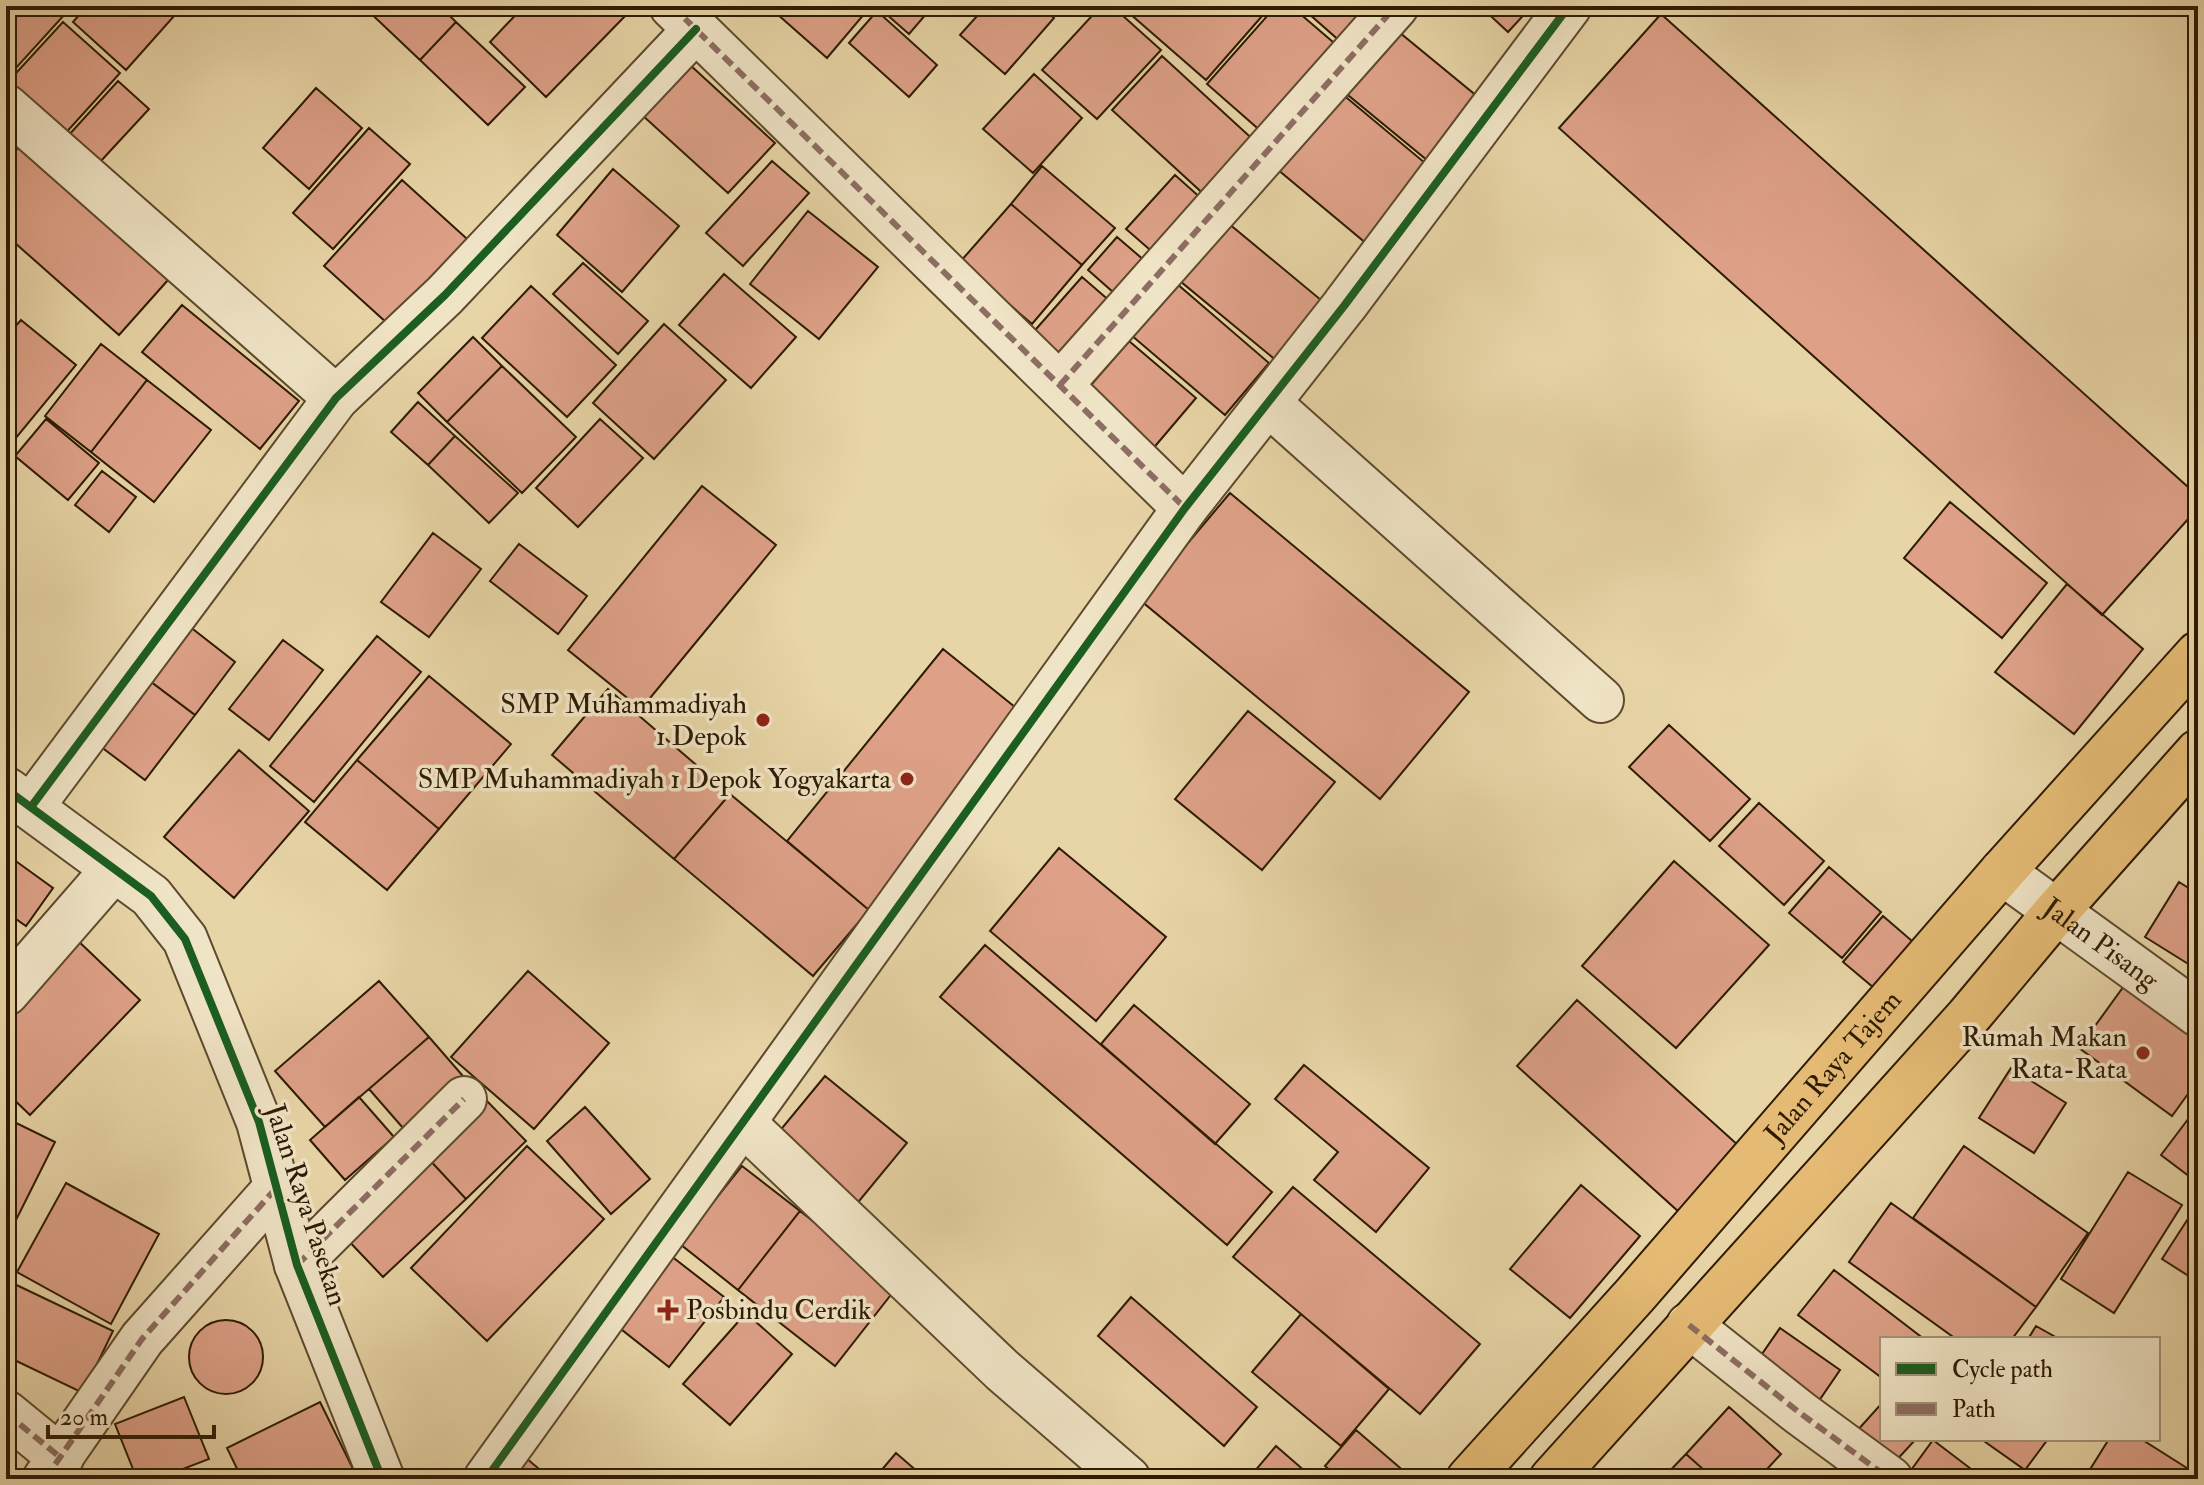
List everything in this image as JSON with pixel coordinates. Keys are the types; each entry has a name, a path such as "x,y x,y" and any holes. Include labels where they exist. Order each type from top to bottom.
{"main road":[{"name":"Jalan Raya Tajem","path":"1469,1479 1635,1295 2002,872 2198,654"},
{"path":"1552,1479 1968,1017 2055,913 2198,752"}],"street":[{"path":"1060,385 1396,6"},
{"path":"486,1479 1185,508 1344,306 1569,6"},
{"path":"18,798 336,398 445,295 684,18 1185,508"},
{"path":"6,107 336,398"},
{"path":"1268,403 1601,700"},
{"name":"Jalan Raya Pasekan","path":"18,798 151,896 185,939 259,1122 297,1265 382,1479"},
{"path":"6,993 114,869"},
{"name":"Jalan Pisang","path":"2002,872 2198,1014"},
{"path":"297,1265 464,1099"},
{"path":"744,1124 1002,1370 1128,1479"},
{"path":"6,1413 53,1468 142,1339 277,1187"},
{"path":"1689,1325 1890,1479"}],"building":[{"path":"6,6 56,6 65,14 6,79"},
{"path":"87,6 183,6 126,70 73,22"},
{"path":"363,6 440,6 456,22 420,60"},
{"path":"524,6 624,6 630,11 546,97 490,42"},
{"path":"768,6 871,6 827,58"},
{"path":"877,6 933,6 909,34"},
{"path":"986,6 1041,6 1054,18 1005,74 960,35"},
{"path":"1101,6 1112,6 1161,50 1097,119 1042,70"},
{"path":"1121,6 1252,6 1263,15 1206,80"},
{"path":"1276,6 1291,6 1347,54 1271,140 1207,84"},
{"path":"1300,6 1389,6 1350,50"},
{"path":"1480,6 1532,6 1508,32"},
{"path":"877,11 937,65 909,97 849,43"},
{"path":"1661,14 2198,496 2198,508 2102,615 1559,128"},
{"path":"63,22 120,73 53,147 6,104 6,84"},
{"path":"456,22 525,87 488,125 420,60"},
{"path":"1388,23 1484,102 1433,165 1337,86"},
{"path":"1162,56 1259,145 1209,199 1112,110"},
{"path":"689,64 775,143 728,193 642,115"},
{"path":"1034,74 1082,118 1033,173 983,129"},
{"path":"118,81 149,109 87,176 57,148"},
{"path":"316,88 362,128 309,189 263,148"},
{"path":"1335,88 1431,168 1367,244 1271,164"},
{"path":"369,128 410,164 333,249 293,213"},
{"path":"19,147 168,280 119,335 6,235 6,161"},
{"path":"772,161 809,193 743,266 706,233"},
{"path":"1042,166 1115,228 1082,265 1011,204"},
{"path":"613,169 679,226 622,292 557,235"},
{"path":"1175,175 1212,208 1164,262 1126,229"},
{"path":"402,180 476,247 398,333 324,266"},
{"path":"1011,204 1082,265 1032,324 960,262"},
{"path":"808,211 878,267 819,339 750,284"},
{"path":"1228,223 1327,305 1278,362 1180,281"},
{"path":"1117,237 1152,267 1122,300 1088,270"},
{"path":"583,263 648,321 618,354 553,294"},
{"path":"724,274 796,337 751,388 679,325"},
{"path":"1082,277 1119,309 1065,369 1029,337"},
{"path":"1176,283 1269,363 1225,415 1131,335"},
{"path":"531,286 616,365 567,417 482,338"},
{"path":"182,305 299,401 260,449 142,352"},
{"path":"21,320 76,365 6,450 6,337"},
{"path":"664,324 726,380 654,459 593,403"},
{"path":"473,337 502,366 447,422 418,393"},
{"path":"1129,341 1196,398 1151,451 1084,393"},
{"path":"101,344 147,380 91,452 45,416"},
{"path":"502,366 576,437 522,493 447,422"},
{"path":"147,380 211,430 154,502 91,452"},
{"path":"418,402 455,436 428,465 391,432"},
{"path":"46,419 99,463 68,500 15,456"},
{"path":"600,419 643,458 578,527 536,488"},
{"path":"455,436 518,493 489,523 428,465"},
{"path":"102,471 136,497 109,532 75,505"},
{"path":"702,486 776,545 641,709 568,650"},
{"path":"1230,493 1469,692 1380,799 1140,600"},
{"path":"1950,502 2047,583 2002,638 1904,558"},
{"path":"433,533 481,569 429,637 381,602"},
{"path":"519,544 587,596 558,634 490,581"},
{"path":"2067,584 2143,649 2074,734 1995,672"},
{"path":"180,619 235,662 195,715 138,672"},
{"path":"377,636 421,672 314,802 270,766"},
{"path":"283,640 323,670 269,740 229,709"},
{"name":"SMP Muhammadiyah 1 Depok Yogyakarta","path":"943,649 1026,716 869,910 787,841"},
{"path":"138,672 195,715 145,780 88,737"},
{"path":"429,676 511,744 439,829 357,760"},
{"path":"608,689 730,794 674,859 552,755"},
{"path":"1248,711 1335,782 1262,870 1175,799"},
{"path":"1669,725 1750,799 1710,841 1629,767"},
{"path":"239,750 309,811 234,898 164,837"},
{"path":"357,760 439,829 387,890 305,822"},
{"path":"730,794 869,910 813,976 674,859"},
{"path":"1759,803 1824,861 1784,905 1719,846"},
{"path":"1059,848 1166,937 1096,1021 990,931"},
{"path":"6,854 53,888 26,926 6,912"},
{"path":"1674,861 1769,945 1676,1048 1582,966"},
{"path":"1829,867 1881,912 1842,958 1789,913"},
{"path":"2179,882 2198,894 2198,970 2145,937"},
{"path":"1883,916 1919,947 1880,993 1843,962"},
{"path":"73,936 140,1000 30,1115 6,1092 6,1006"},
{"path":"985,945 1272,1192 1227,1245 940,997"},
{"path":"528,971 609,1043 534,1129 451,1057"},
{"path":"379,981 429,1037 325,1127 275,1071"},
{"path":"2124,986 2198,1040 2198,1080 2172,1116 2079,1048"},
{"path":"1577,1000 1739,1146 1679,1212 1517,1066"},
{"path":"1134,1005 1250,1104 1215,1144 1101,1044"},
{"path":"429,1037 469,1083 410,1136 369,1089"},
{"path":"1304,1065 1429,1168 1376,1232 1314,1180 1338,1152 1275,1099"},
{"path":"2011,1068 2066,1103 2034,1153 1979,1118"},
{"path":"825,1076 907,1143 855,1206 773,1139"},
{"path":"359,1097 394,1137 345,1180 310,1140"},
{"path":"484,1098 526,1141 466,1199 425,1155"},
{"path":"2198,1106 2198,1183 2161,1155"},
{"path":"585,1107 650,1179 611,1214 547,1141"},
{"path":"6,1118 55,1142 7,1238 6,1238"},
{"path":"527,1146 604,1219 487,1341 411,1268"},
{"path":"1964,1146 2088,1233 2036,1307 1913,1218"},
{"path":"425,1155 466,1199 383,1277 342,1234"},
{"path":"742,1166 800,1211 738,1290 680,1244"},
{"path":"2128,1172 2182,1205 2114,1313 2061,1279"},
{"path":"66,1183 159,1234 111,1324 17,1272"},
{"path":"1581,1185 1640,1236 1570,1318 1510,1269"},
{"path":"1293,1187 1480,1344 1420,1414 1233,1257"},
{"path":"1891,1203 2036,1307 2014,1337 1953,1337 1849,1262"},
{"path":"800,1211 897,1287 835,1366 738,1290"},
{"path":"2193,1211 2198,1214 2198,1282 2162,1259"},
{"name":"Posbindu Cerdik","path":"666,1252 724,1297 669,1367 612,1322"},
{"path":"1834,1270 1921,1337 1880,1337 1880,1376 1798,1315"},
{"path":"6,1280 113,1331 83,1393 6,1356"},
{"path":"1131,1297 1257,1407 1224,1446 1098,1336"},
{"path":"746,1313 792,1354 730,1425 683,1384"},
{"path":"1301,1314 1389,1389 1341,1446 1252,1372"},
{"path":"219,1320 233,1320 247,1326 257,1336 263,1357 261,1371 247,1388 233,1394 219,1394 205,1388 195,1378 189,1364 189,1350 195,1336 205,1326"},
{"path":"2036,1326 2055,1337 2029,1337"},
{"path":"1780,1328 1840,1370 1814,1408 1753,1367"},
{"path":"184,1397 209,1459 157,1479 137,1479 115,1424"},
{"path":"320,1402 358,1479 242,1479 227,1448"},
{"path":"1880,1405 1880,1441 1914,1441 1892,1465 1856,1432"},
{"path":"1729,1407 1781,1454 1758,1479 1714,1479 1686,1454"},
{"path":"1356,1430 1413,1479 1340,1479 1325,1466"},
{"path":"1932,1441 1979,1475 1975,1479 1906,1477"},
{"path":"1984,1441 2047,1441 2025,1470"},
{"path":"2108,1441 2144,1441 2198,1475 2198,1479 2084,1479"},
{"path":"1276,1446 1314,1479 1248,1479"},
{"path":"896,1453 926,1479 874,1479"},
{"path":"1686,1454 1714,1479 1662,1479"},
{"path":"526,1458 551,1479 507,1479"}],"marked path":[{"path":"672,6 1185,508"},
{"path":"1060,385 1396,6"},
{"path":"297,1265 464,1099"},
{"path":"45,1479 142,1339 277,1187"},
{"path":"1689,1325 1890,1479"},
{"path":"6,1413 61,1458"}],"cycle path":[{"path":"486,1479 1185,508 1344,306 1569,6"},
{"path":"31,807 336,398 445,295 696,29"},
{"path":"6,789 151,896 185,939 259,1122 297,1265 382,1479"}],"place":[{"name":"SMP Muhammadiyah 1 Depok","path":"763,720"},
{"name":"SMP Muhammadiyah 1 Depok Yogyakarta","path":"907,779"},
{"name":"Rumah Makan Rata-Rata","path":"2143,1053"},
{"name":"Posbindu Cerdik","path":"668,1310"}]}
